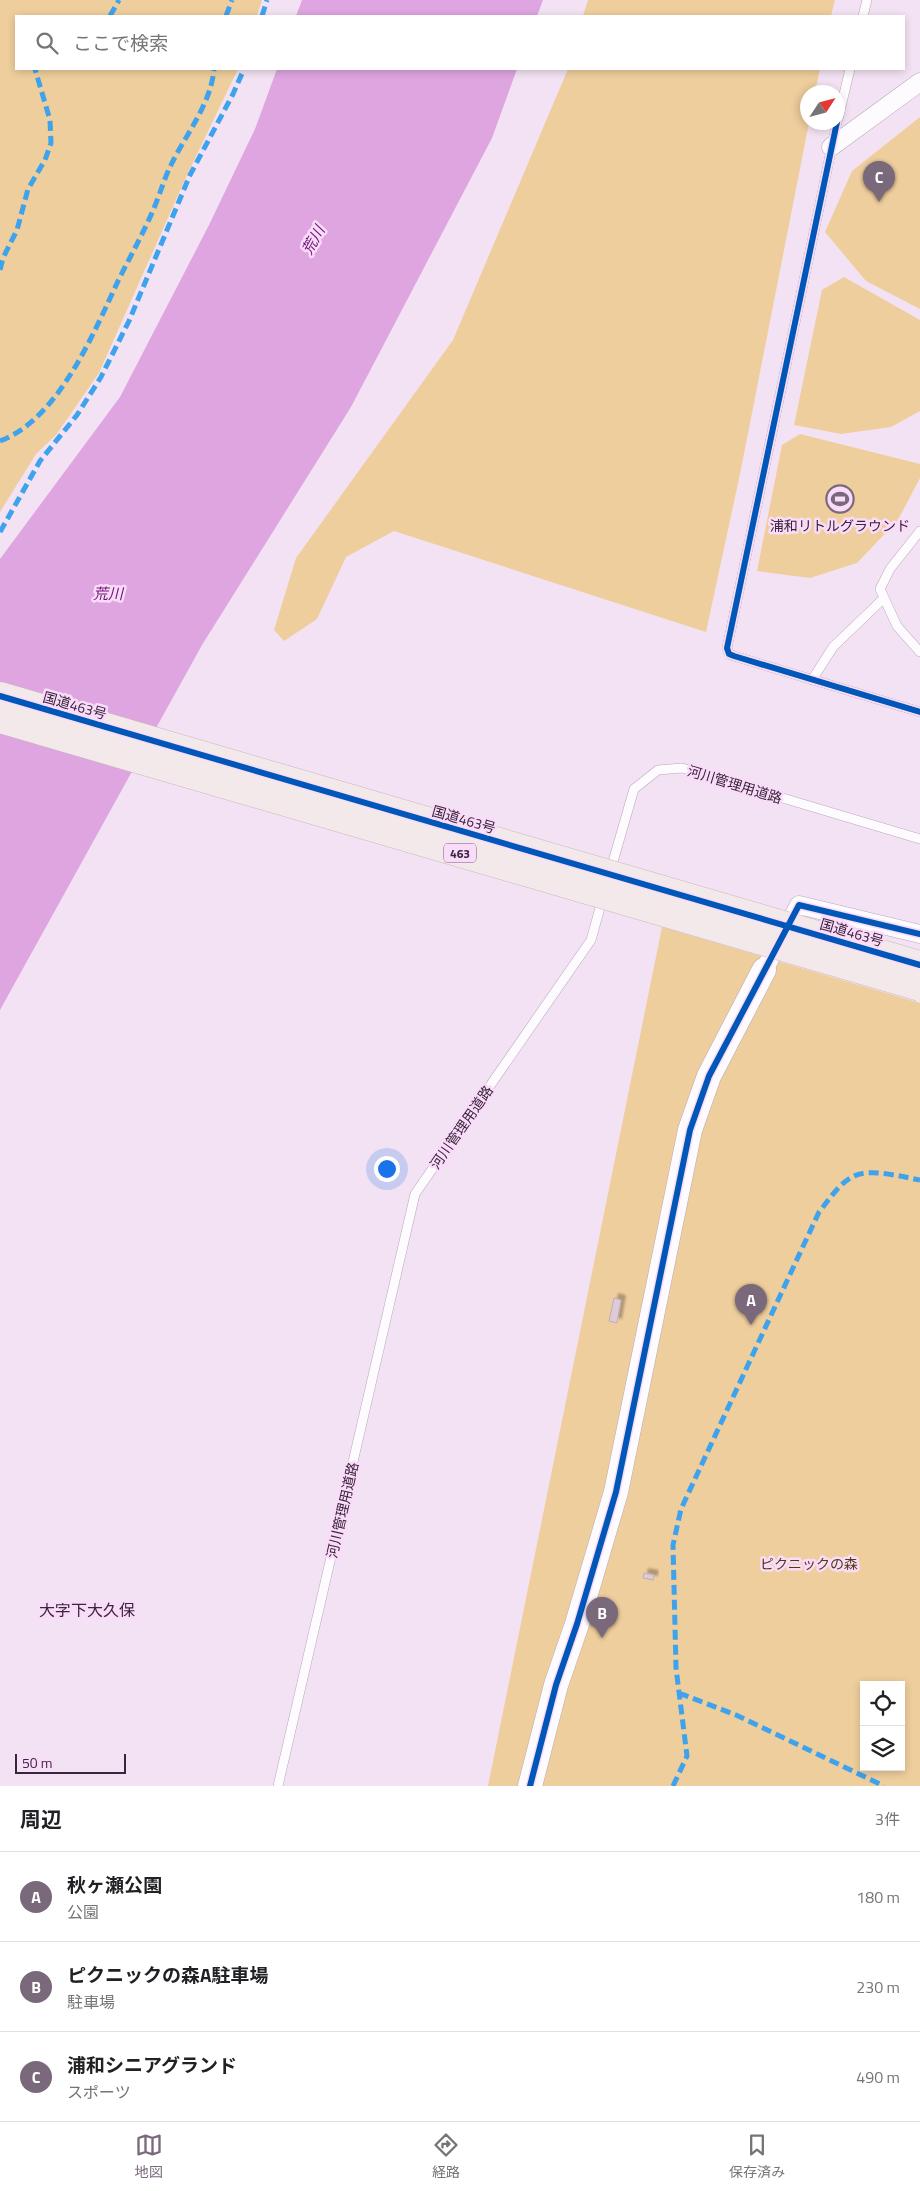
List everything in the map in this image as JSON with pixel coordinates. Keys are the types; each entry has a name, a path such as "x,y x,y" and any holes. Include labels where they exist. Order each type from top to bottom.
{"highway":[{"name":"国道463号","path":"0,696 920,965"},
{"name":"463","path":"0,719 920,987"}],"street":[{"path":"831,147 920,82"},
{"path":"530,1786 556,1685 577,1624 616,1492 690,1130 708,1076 799,905 920,934"}],"lane":[{"path":"863,15 867,0"},
{"path":"845,89 850,70"},
{"path":"835,130 727,648 729,654 734,656 920,712"},
{"path":"920,531 890,569 880,589 897,626 920,652"},
{"path":"812,680 832,647 883,599"},
{"name":"河川管理用道路","path":"278,1786 415,1194 591,940 634,789 658,770 682,768 920,839"}],"green space":[{"path":"0,0 262,0 257,15 15,15 15,70 238,70 187,175 99,373 56,435 36,454 0,512"},
{"path":"588,0 835,0 831,15 583,15"},
{"path":"568,70 820,70 817,85 800,85 800,130 808,130 740,474 706,632 394,531 346,557 317,619 284,641 274,630 296,558 453,340"},
{"path":"920,117 920,309 866,281 825,232 852,171"},
{"path":"844,277 920,320 920,411 891,427 841,434 794,425 822,290"},
{"name":"浦和リトルグラウンド","path":"800,434 920,464 920,478 898,520 857,563 810,578 757,571 782,445"},
{"name":"ピクニックの森","path":"662,927 920,1003 920,1786 488,1786"}],"water":[{"path":"302,0 543,0 537,15 296,15"},
{"name":"荒川","path":"277,70 517,70 492,138 351,407 202,645 0,1010 0,559 120,397 209,225 255,129"}],"building":[{"path":"614,1298 621,1300 617,1323 609,1321"},
{"path":"644,1573 654,1575 653,1580 643,1578"}],"marked path":[{"path":"111,15 119,0"},
{"path":"226,15 232,0"},
{"path":"262,15 267,0"},
{"path":"0,270 3,258 17,230 28,189 45,160 51,143 50,120 35,70"},
{"path":"0,441 21,430 40,414 57,394 86,348 146,226 171,165 203,107 212,82 214,70"},
{"path":"0,532 40,461 77,415 101,377 129,321 190,175 244,70"},
{"path":"673,1786 687,1756 676,1668 673,1545 681,1509 819,1212 835,1192 854,1176 877,1173 920,1180"},
{"path":"679,1693 736,1715 884,1786"}],"cycle path":[{"path":"835,130 727,648 729,654 734,656 920,712"},
{"path":"0,696 920,965"},
{"path":"530,1786 556,1685 577,1624 616,1492 690,1130 709,1076 799,905 920,934"}],"place":[{"name":"浦和シニアグランド","path":"879,202"},
{"name":"浦和リトルグラウンド","path":"840,499"},
{"name":"秋ヶ瀬公園","path":"751,1325"},
{"name":"ピクニックの森A駐車場","path":"602,1638"}],"district":[{"name":"大字下大久保","path":"87,1610"}]}
